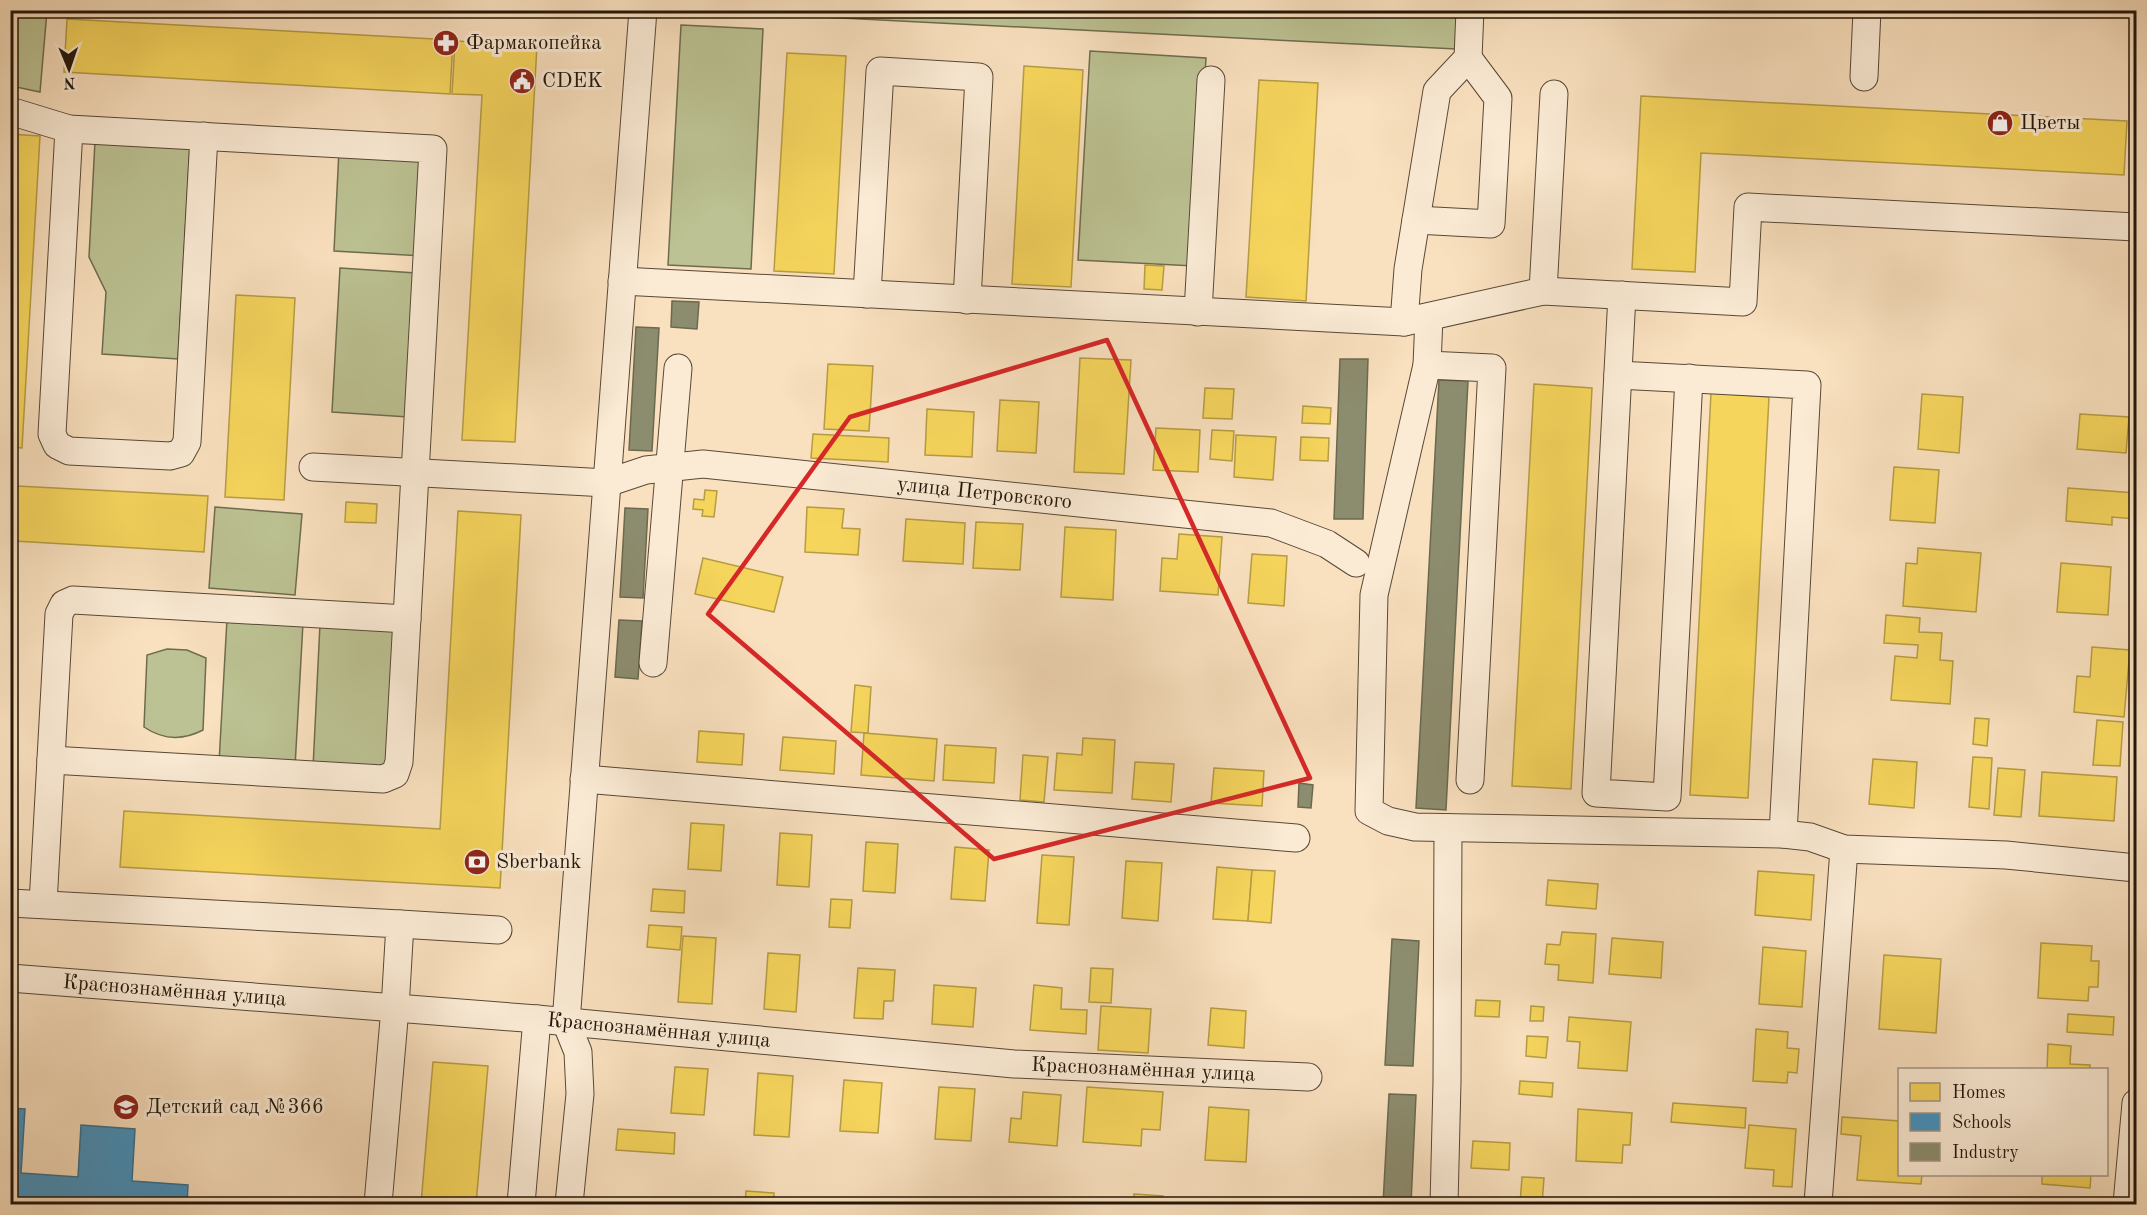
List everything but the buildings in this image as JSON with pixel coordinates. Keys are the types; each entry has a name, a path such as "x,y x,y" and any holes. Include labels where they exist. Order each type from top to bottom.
{"street":[{"path":"569,1204 580,1094 579,1052 566,1022 643,10"},
{"path":"1416,220 1491,224 1498,98 1468,58 1470,10"},
{"path":"1864,77 1867,10"},
{"path":"1468,58 1437,91 1408,269 1416,320 1427,365 1374,595 1369,811 1388,821 1415,826 1783,834 1810,837 1844,849 2006,855 2136,868"},
{"path":"867,294 880,71 902,72 979,77 966,300"},
{"path":"1198,312 1211,80"},
{"path":"1543,291 1554,94"},
{"path":"10,111 69,129 434,148 399,762 395,774 383,779 51,760"},
{"path":"69,129 52,434 57,445 69,451 170,456 181,453 186,442 204,136"},
{"path":"622,281 1198,312 1416,320 1543,291 1743,302 1748,207 2136,227"},
{"path":"1622,296 1596,793 1667,797 1689,378"},
{"path":"1427,365 1492,368 1470,780"},
{"path":"653,663 678,368"},
{"path":"1618,375 1807,385 1783,834"},
{"name":"улица Петровского","path":"607,483 646,470 703,464 1271,523 1327,544 1356,563"},
{"path":"313,467 607,483"},
{"path":"43,904 59,614 64,604 73,600 407,619"},
{"path":"584,779 1296,838"},
{"path":"1444,1204 1448,828"},
{"path":"1818,1204 1844,849"},
{"path":"10,903 498,930"},
{"path":"378,1204 400,924"},
{"name":"Краснознамённая улица","path":"10,978 537,1019 1014,1064 1308,1077"},
{"path":"521,1204 537,1019"},
{"path":"2127,1204 2136,1103"}],"highlighted area":[{"path":"1107,340 1310,778 994,859 708,614 850,417"}],"green space":[{"path":"682,10 1458,11 1456,49"},
{"path":"29,11 47,11 40,92 11,86 11,21"},
{"path":"681,25 763,29 751,269 668,265"},
{"path":"1090,51 1206,58 1194,266 1078,260"},
{"path":"95,141 190,147 178,359 102,354 106,292 89,257"},
{"path":"339,150 428,154 423,256 334,251"},
{"path":"340,268 416,273 408,417 332,412"},
{"path":"215,507 302,514 295,595 209,588"},
{"path":"227,619 303,623 295,767 219,763"},
{"path":"320,624 396,628 388,772 313,768"},
{"path":"167,649 187,650 206,658 203,730 188,736 165,737 144,727 147,655"}],"place":[{"name":"Фармакопейка","path":"446,43"},
{"name":"CDEK","path":"522,81"},
{"name":"Цветы","path":"2000,123"},
{"name":"Sberbank","path":"477,862"},
{"name":"Детский сад №366","path":"126,1107"}]}
